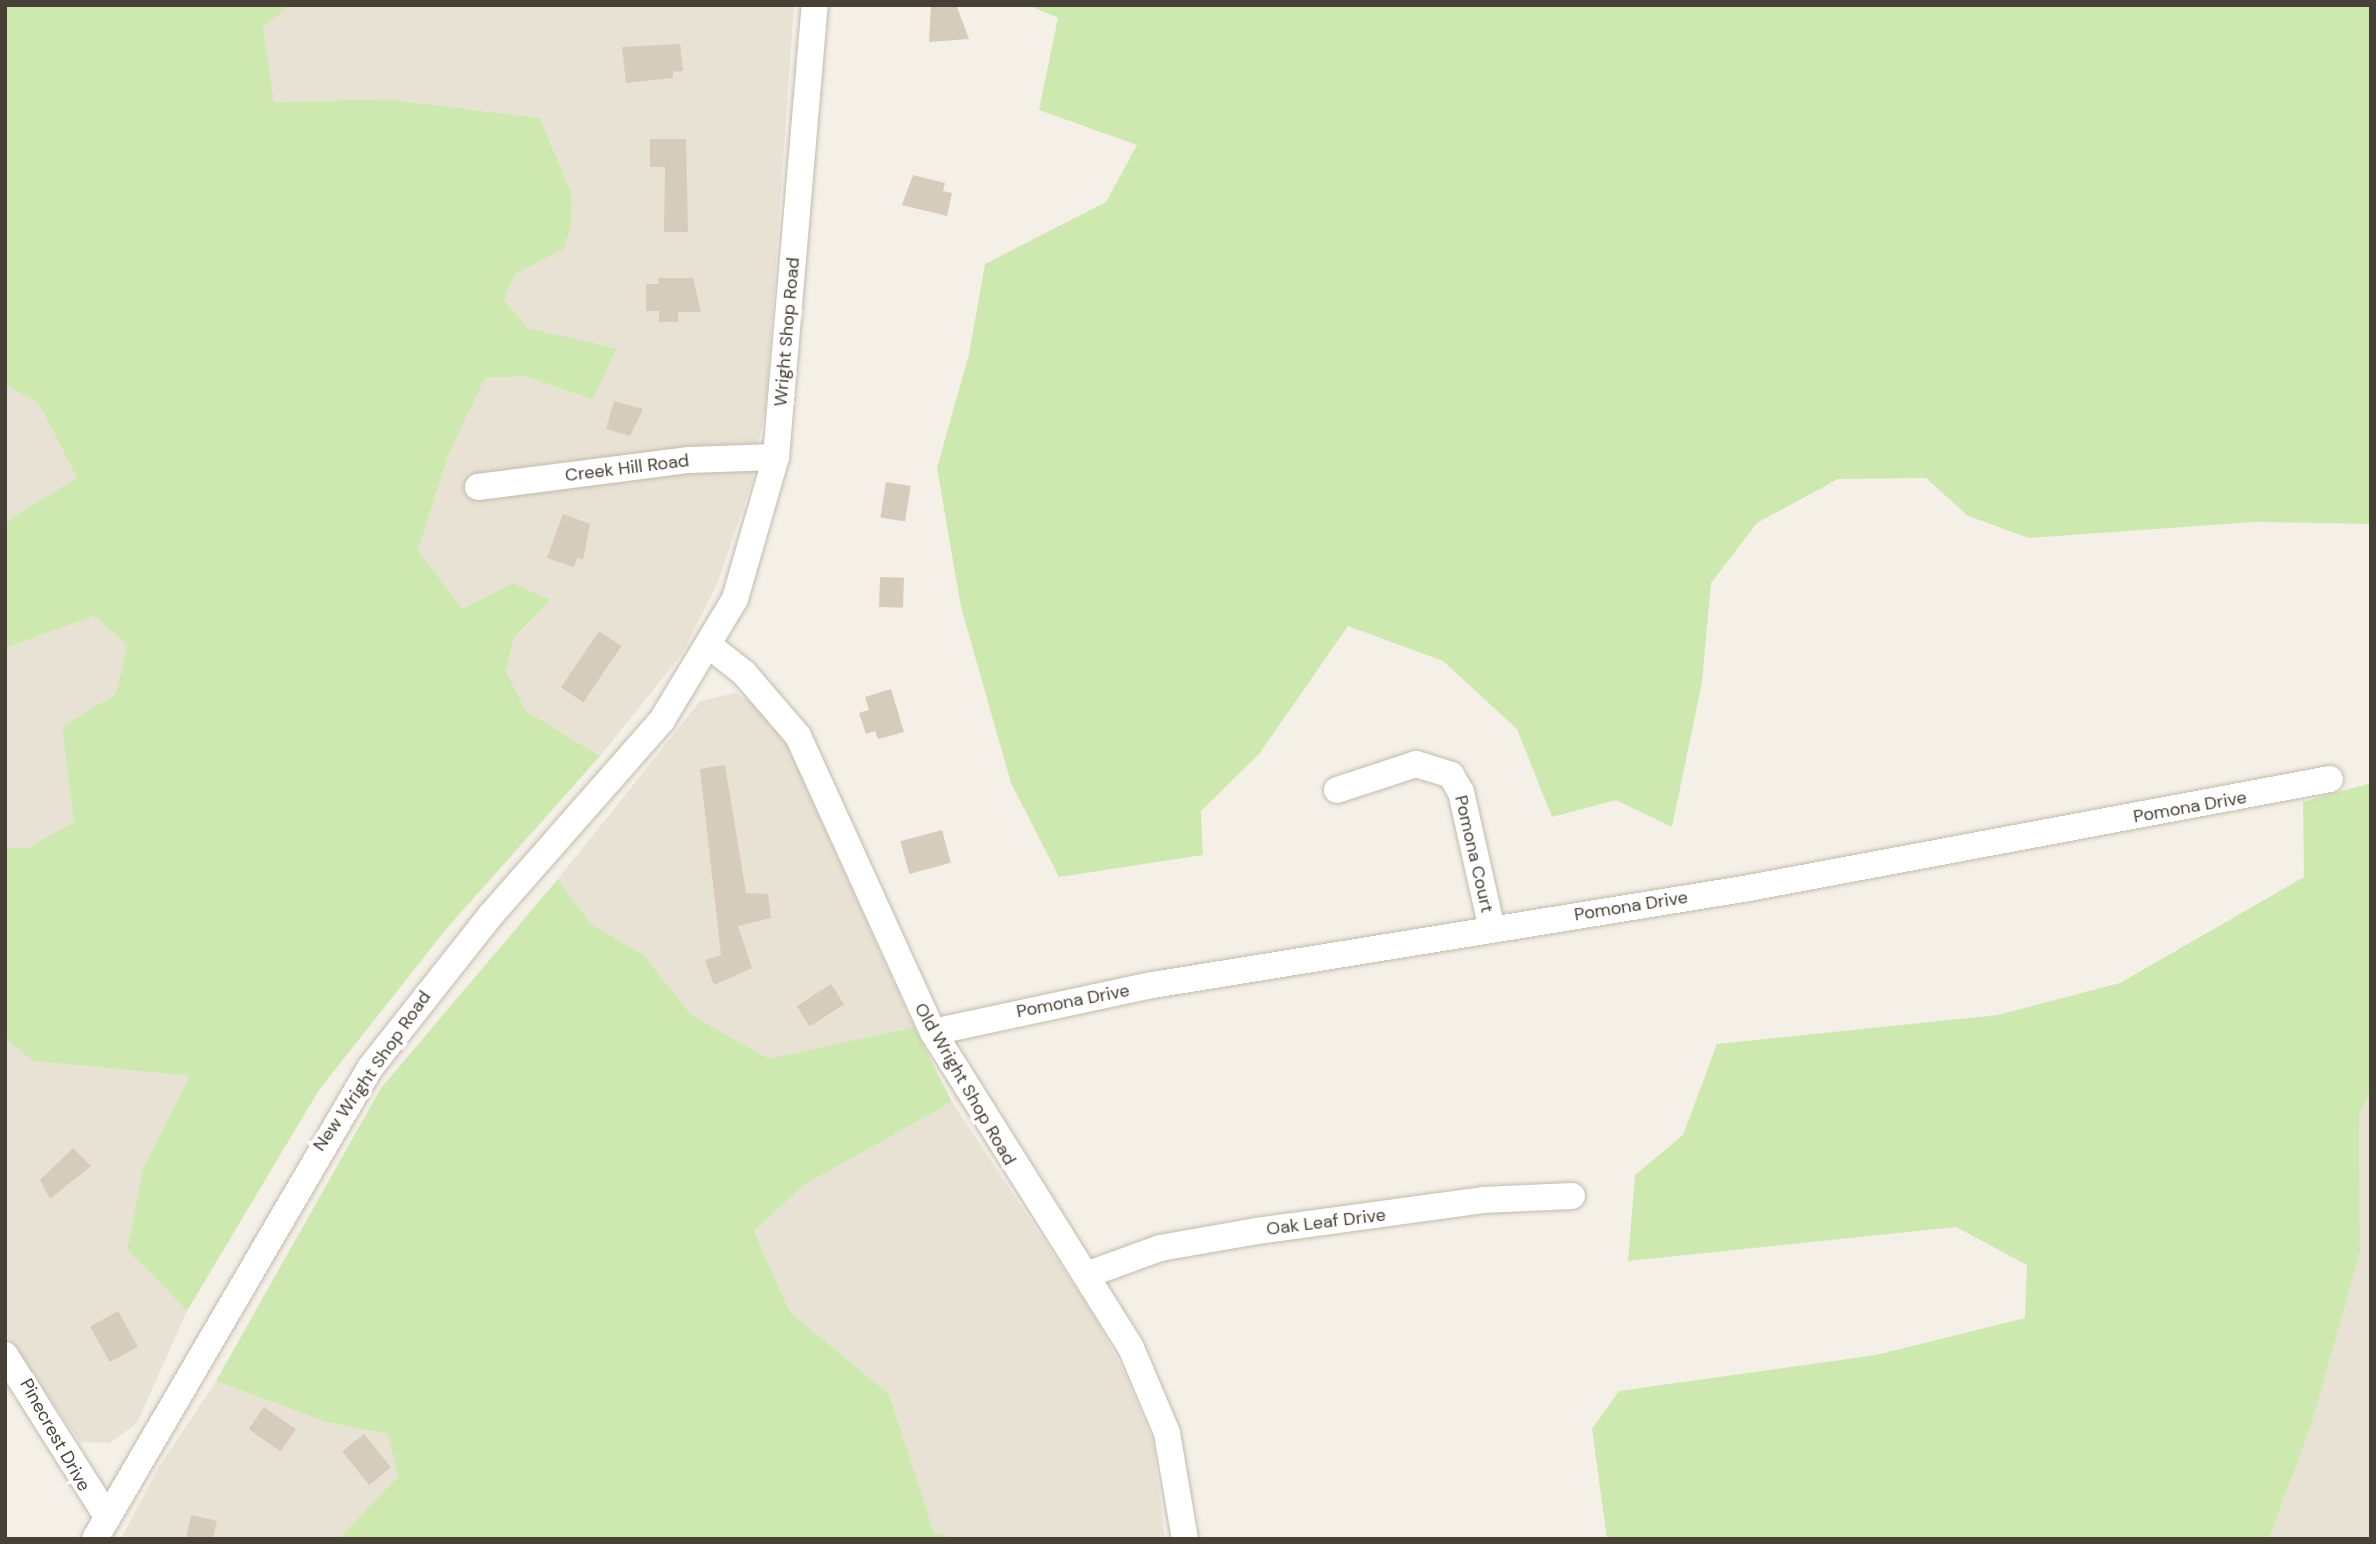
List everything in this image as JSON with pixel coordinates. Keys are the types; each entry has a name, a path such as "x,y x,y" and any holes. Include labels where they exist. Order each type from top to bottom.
{"street":[{"name":"Wright Shop Road","path":"711,648 751,559 776,457 816,5"},
{"name":"Creek Hill Road","path":"478,487 689,460 776,457"},
{"name":"Old Wright Shop Road","path":"711,648 744,673 798,736 933,1032 1086,1275 1152,1388 1167,1433 1185,1539"},
{"name":"New Wright Shop Road","path":"95,1539 106,1514 370,1068 490,916 662,720 711,648"},
{"name":"Pomona Court","path":"1337,790 1416,764 1451,775 1461,792 1492,930"},
{"name":"Pomona Drive","path":"933,1032 1153,985 1492,930 2222,803 2330,779"},
{"name":"Oak Leaf Drive","path":"1086,1275 1160,1248 1257,1231 1483,1200 1572,1196"},
{"name":"Pinecrest Drive","path":"5,1355 106,1514"}],"shaded area":[{"path":"291,5 794,5 766,402 752,481 718,582 682,654 600,756 526,711 506,671 514,639 551,600 513,583 462,609 418,550 448,456 485,377 526,376 591,400 617,350 528,328 504,300 515,274 564,249 571,193 540,118 386,99 274,102 263,27"},
{"path":"5,384 39,404 77,478 5,522"},
{"path":"94,616 127,645 116,694 62,726 75,822 27,848 5,848 5,648"},
{"path":"736,693 760,708 787,745 914,1027 769,1060 690,1014 645,956 591,924 558,879 700,701"},
{"path":"5,1038 33,1061 191,1076 143,1168 127,1249 187,1311 137,1423 110,1443 80,1442 5,1333"},
{"path":"2371,1091 2371,1539 2269,1539 2312,1423 2360,1252 2359,1114"},
{"path":"952,1102 1095,1317 1127,1378 1153,1442 1165,1539 960,1539 934,1532 889,1394 790,1312 754,1231 804,1185"},
{"path":"216,1381 326,1422 388,1434 399,1477 338,1539 121,1539 157,1470"}],"green space":[{"path":"5,5 291,5 263,27 274,102 386,99 540,118 571,193 572,221 564,249 515,274 504,300 528,328 617,349 592,400 526,376 485,378 448,456 418,550 462,609 513,583 551,600 514,638 506,671 526,711 600,756 447,928 319,1090 187,1311 127,1249 143,1168 190,1076 33,1061 5,1038 5,848 27,848 74,822 62,726 116,694 127,645 94,616 5,648 5,522 77,478 39,404 5,384"},
{"path":"1028,5 2371,5 2371,524 2255,522 2029,538 1968,516 1926,478 1838,479 1757,523 1711,583 1702,682 1672,827 1616,800 1552,817 1517,729 1443,661 1348,626 1259,754 1201,811 1203,855 1059,877 1011,783 961,607 937,468 969,354 985,264 1106,202 1137,145 1039,110 1058,18"},
{"path":"2371,783 2371,1091 2359,1114 2360,1252 2312,1423 2269,1539 1607,1539 1592,1429 1619,1391 1876,1355 2025,1318 2027,1265 1956,1227 1628,1261 1635,1175 1683,1135 1717,1044 1998,1015 2120,983 2304,877 2303,802"},
{"path":"558,879 591,924 645,956 690,1014 769,1059 914,1027 952,1102 804,1185 754,1231 790,1312 889,1394 934,1532 960,1539 338,1539 398,1477 388,1434 326,1422 216,1381 381,1088"}],"building":[{"path":"931,5 957,7 969,39 929,42"},
{"path":"680,44 683,71 673,72 673,78 626,83 622,47"},
{"path":"650,139 686,139 688,232 664,232 665,167 650,167"},
{"path":"913,175 945,183 943,191 952,193 947,216 902,205"},
{"path":"658,278 693,278 701,312 678,312 678,322 659,322 659,311 646,311 646,284 659,284"},
{"path":"614,401 643,409 630,436 606,429"},
{"path":"886,482 911,486 905,521 880,518"},
{"path":"563,514 590,524 583,560 577,558 574,567 547,558"},
{"path":"880,577 904,578 903,608 879,607"},
{"path":"599,631 621,646 583,702 561,687"},
{"path":"891,689 904,732 878,739 875,731 866,734 859,713 869,710 865,697"},
{"path":"725,765 746,893 768,894 771,918 738,926 752,968 714,985 705,960 721,955 700,769"},
{"path":"942,830 951,863 909,874 900,841"},
{"path":"831,984 844,1004 810,1026 797,1006"},
{"path":"73,1148 91,1166 50,1199 40,1180"},
{"path":"118,1311 138,1347 110,1362 90,1327"},
{"path":"264,1407 296,1429 280,1451 249,1429"},
{"path":"364,1434 391,1467 369,1485 342,1452"},
{"path":"191,1515 217,1521 213,1539 186,1539"}]}
